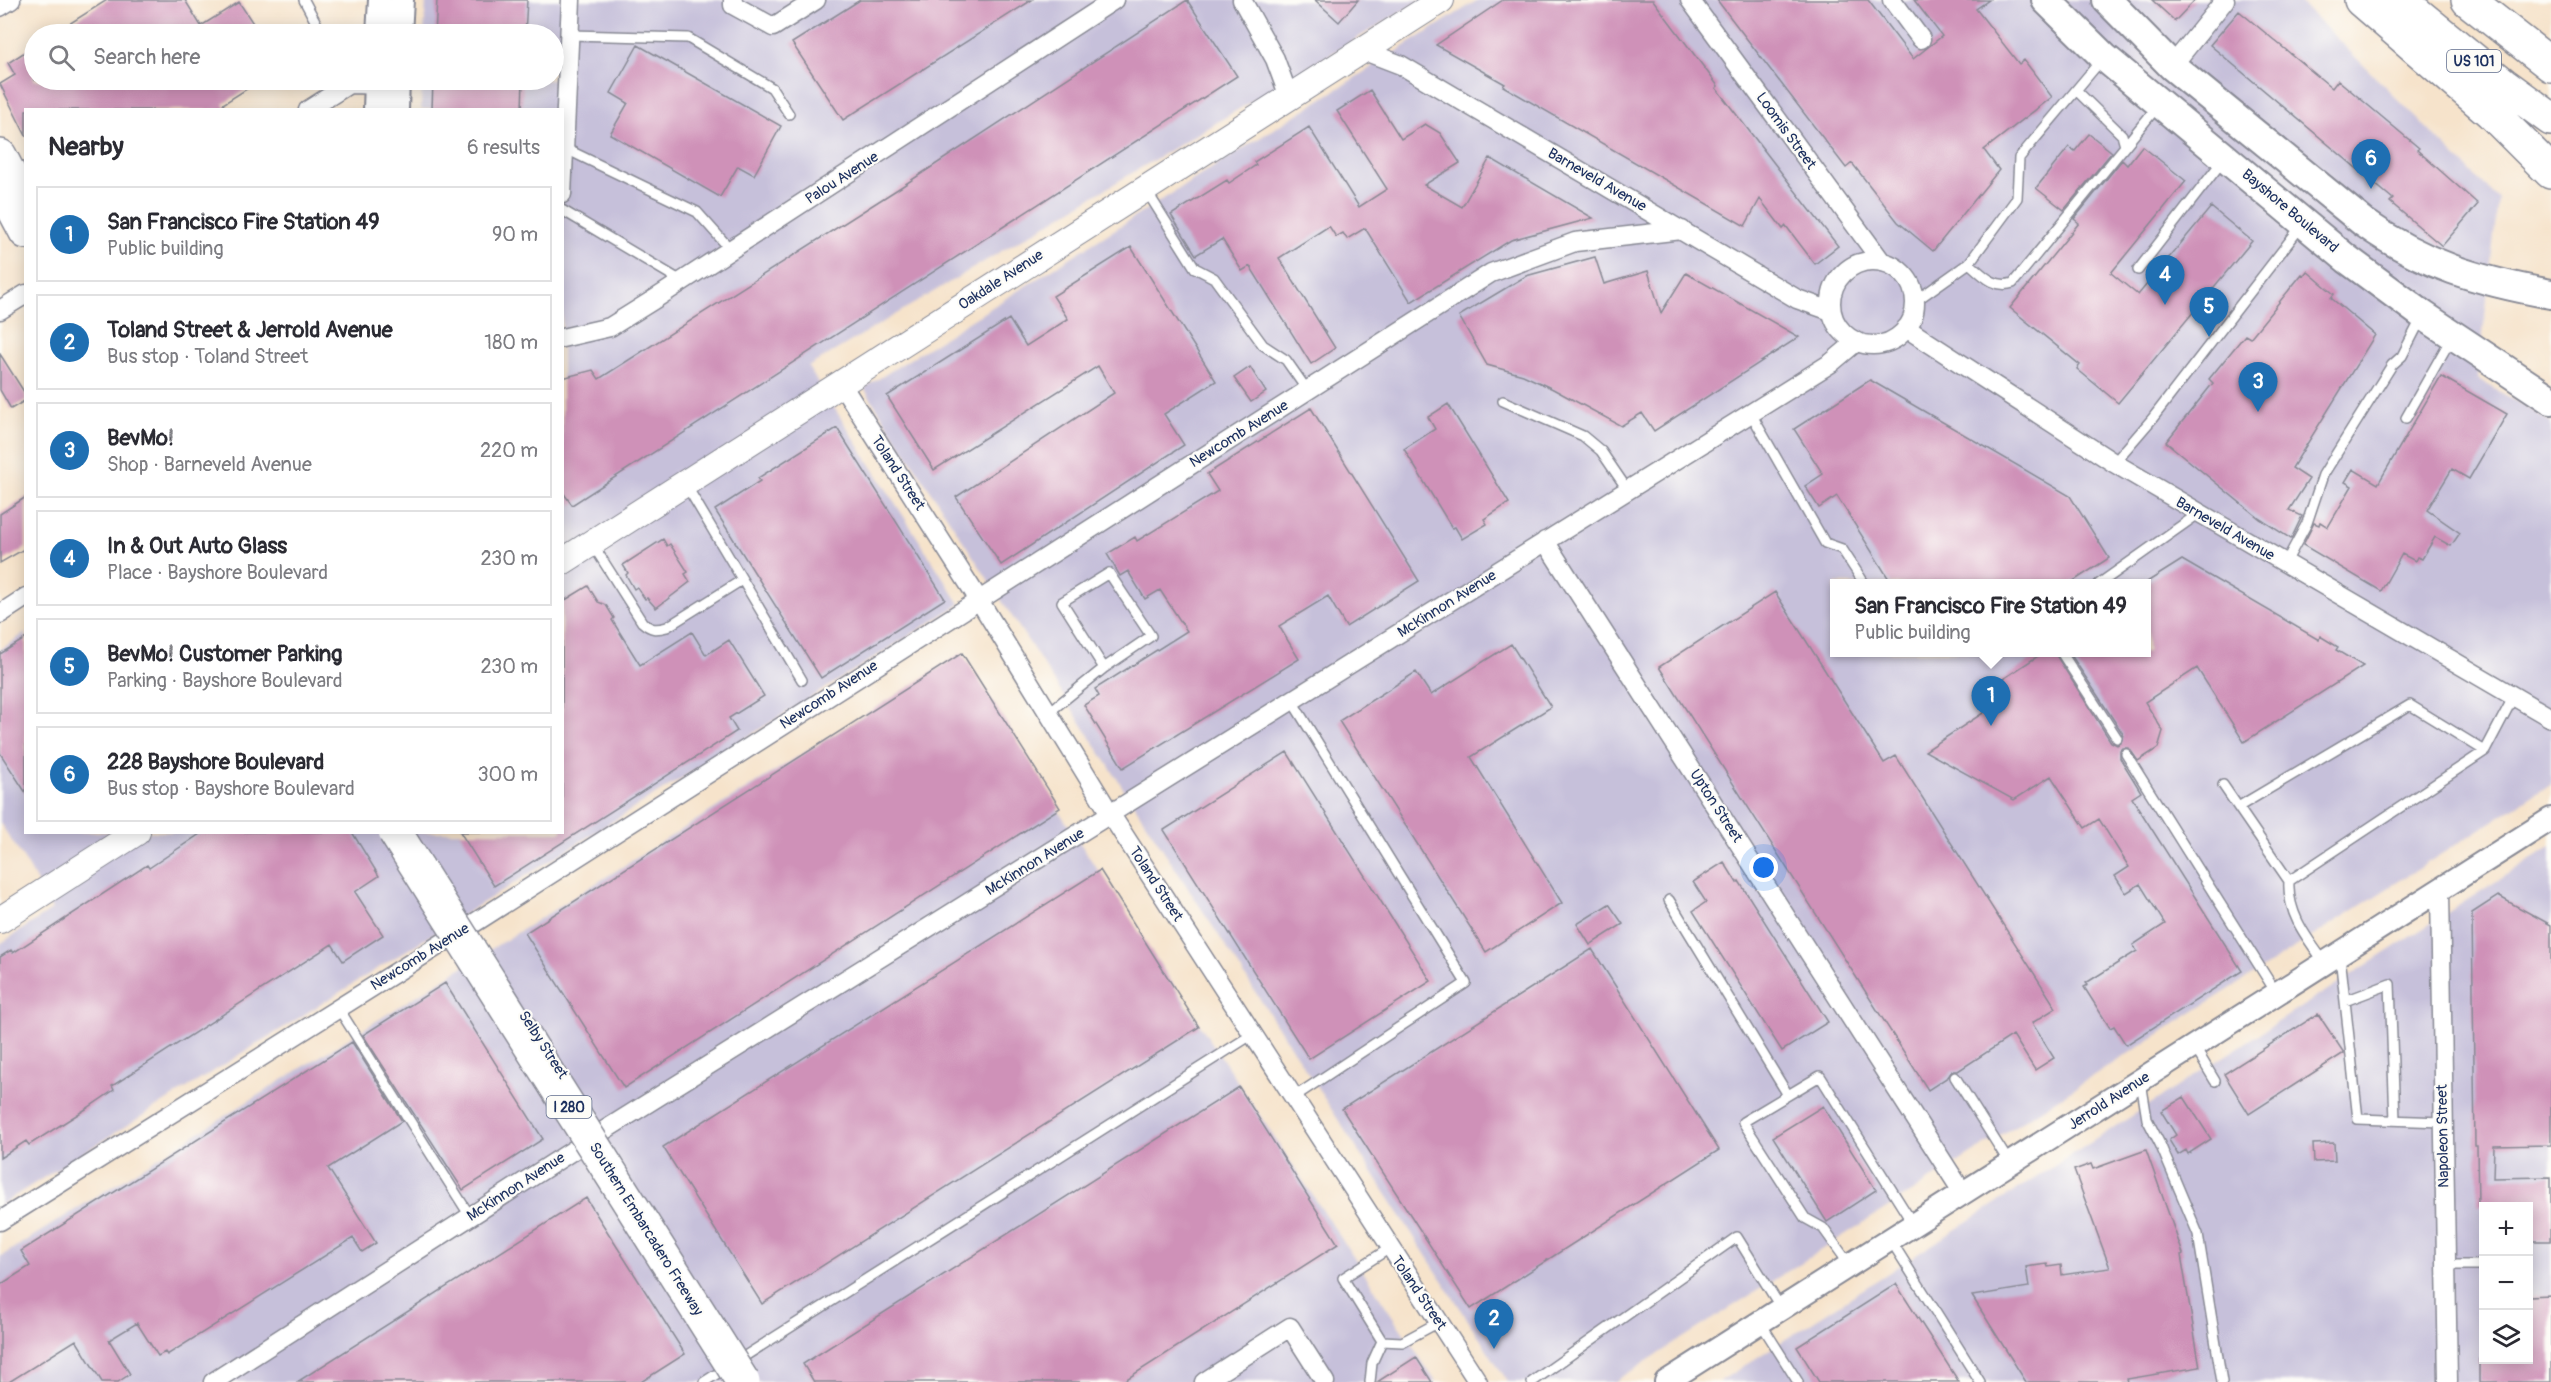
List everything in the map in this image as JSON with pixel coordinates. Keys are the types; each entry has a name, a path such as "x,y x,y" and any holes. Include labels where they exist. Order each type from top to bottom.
{"highway":[{"path":"2361,0 2491,112 2551,172"},
{"name":"US 101","path":"2400,0 2476,63 2551,119"},
{"name":"US 101","path":"2468,0 2551,65"},
{"path":"0,156 24,200"},
{"path":"0,183 24,228"},
{"name":"Southern Embarcadero Freeway","path":"396,834 748,1376"},
{"name":"Southern Embarcadero Freeway","path":"409,834 748,1376"}],"main road":[{"name":"Oakdale Avenue","path":"564,561 840,382 1441,0"},
{"name":"Bayshore Boulevard","path":"2046,0 2104,57 2355,265 2423,315 2549,398"},
{"path":"2107,0 2172,66 2363,222 2414,255 2474,285 2551,311"},
{"path":"2414,255 2473,277 2551,294"},
{"path":"0,920 134,834"}],"street":[{"path":"0,7 11,0"},
{"path":"379,24 380,0"},
{"path":"401,24 402,0"},
{"path":"564,148 571,0"},
{"path":"733,0 732,5 773,27 816,0"},
{"name":"Palou Avenue","path":"564,338 610,327 683,282 1114,0"},
{"path":"1242,0 1275,59 1289,97"},
{"name":"Loomis Street","path":"1690,0 1882,262"},
{"path":"1892,0 1921,39"},
{"path":"2172,66 2224,0"},
{"name":"Barneveld Avenue","path":"1362,50 1401,65 1797,299 1832,311"},
{"path":"311,108 336,90"},
{"path":"376,108 384,90"},
{"path":"390,90 396,108"},
{"path":"0,170 24,213"},
{"name":"Newcomb Avenue","path":"0,1221 468,927 1491,273 1575,242 1682,230"},
{"path":"1868,261 1882,262 1895,268 1905,277 1912,289 1914,302 1912,316 1906,328 1896,338 1884,344 1870,345 1856,342 1845,335 1836,324 1831,297 1844,273 1855,265 1868,261"},
{"path":"0,310 24,295"},
{"name":"Barneveld Avenue","path":"1906,328 2114,463 2198,514 2551,718"},
{"name":"McKinnon Avenue","path":"213,1382 600,1133 1111,815 1749,412 1831,363 1856,342"},
{"name":"Toland Street","path":"840,382 979,600 1111,815 1389,1248 1478,1382"},
{"name":"Upton Street","path":"1545,541 1963,1193"},
{"path":"0,614 24,598"},
{"name":"Jerrold Avenue","path":"1666,1382 2551,819"},
{"name":"Selby Street","path":"409,834 600,1133 748,1376"},
{"name":"Napoleon Street","path":"2440,891 2448,1382"},
{"path":"1204,1382 1290,1327 1325,1382"}],"lane":[{"path":"304,0 317,24"},
{"path":"570,35 688,38 772,88 789,114"},
{"path":"1914,302 1969,263 2016,198 2019,158 2104,57"},
{"path":"2076,90 2122,135 2125,146"},
{"path":"1969,263 1992,283 2005,286 2013,283 2160,103"},
{"path":"564,148 697,212 731,250"},
{"path":"2138,270 2225,158"},
{"path":"1145,188 1195,268 1214,278 1263,345 1286,360 1307,390"},
{"path":"564,211 683,282"},
{"path":"2114,463 2152,419 2304,223"},
{"path":"2285,564 2307,523 2323,475 2392,365 2402,356 2423,315"},
{"path":"2406,418 2453,335"},
{"path":"1503,401 1583,436 1601,451 1627,489"},
{"path":"1749,412 1825,543 1842,549 1861,579"},
{"path":"685,483 802,680"},
{"path":"2106,579 2198,514"},
{"path":"591,543 648,628 657,630 667,627 742,580"},
{"path":"1048,713 1104,668 1151,636 1109,573 1062,602 1104,668"},
{"path":"2064,657 2116,738"},
{"path":"2289,881 2485,751 2514,696"},
{"path":"1292,701 1466,983 1294,1097"},
{"path":"2238,807 2410,705 2485,751"},
{"path":"2126,754 2277,994"},
{"path":"2223,785 2289,881 2288,896 2300,927 2333,958 2345,1001 2358,1119 2443,1122"},
{"path":"1669,900 1788,1095"},
{"path":"2345,1001 2390,984 2395,1120"},
{"path":"339,1009 470,1216"},
{"path":"704,1382 748,1376 1253,1034"},
{"path":"2194,1046 2215,1081"},
{"path":"1849,1265 1823,1228 1805,1218 1743,1122 1820,1076 1913,1224"},
{"path":"1955,1077 2010,1164"},
{"path":"2141,1080 2147,1119 2198,1234 2222,1382"},
{"path":"1532,1382 1737,1237 1782,1309"},
{"path":"1890,1239 1980,1382"},
{"path":"1382,1341 1343,1278 1389,1248"},
{"path":"2446,1265 2479,1265"},
{"path":"1382,1341 1402,1342 1439,1322"},
{"path":"1760,1322 1798,1382"},
{"path":"1370,1382 1372,1363 1382,1341"}],"shaded area":[{"path":"426,0 1421,0 808,367 960,604 0,1205 0,944 52,910 27,864 0,823 0,650 24,634 24,834 564,834 564,108 421,108 422,90 564,90 564,24 425,24"},
{"path":"1478,0 2298,0 2498,199 2478,379 2551,422 2551,784 1614,1382 1508,1382 864,388"},
{"path":"957,657 1436,1382 0,1382 0,1257"},
{"path":"2551,846 2551,1382 1719,1382"}],"building":[{"path":"107,0 185,0 200,24 69,24"},
{"path":"437,0 527,0 526,24 436,24"},
{"path":"860,0 1032,0 843,120 792,43"},
{"path":"1187,0 1237,76 572,505 564,494 564,377 593,370 599,379 901,187"},
{"path":"1315,0 1358,0 1339,22"},
{"path":"1503,0 1653,0 1718,86 1716,88 1838,246 1815,264 1786,226 1783,229 1760,199 1745,226 1436,45"},
{"path":"1717,0 1868,0 1913,59 1942,36 1914,0 1989,0 1976,9 2019,64 2024,60 2052,97 1984,150 1999,170 1933,251 1898,222 1852,163 1846,168"},
{"path":"2152,0 2195,0 2175,21"},
{"path":"239,2 253,24 204,24"},
{"path":"2239,11 2332,88 2338,80 2419,148 2417,150 2478,204 2442,246 2390,202 2393,199 2210,45"},
{"path":"638,45 781,126 754,175 738,166 720,197 610,134 628,103 611,93"},
{"path":"24,53 24,90 245,90 223,104 226,108 24,108 24,132 0,84 15,75 8,63"},
{"path":"433,90 523,90 522,108 432,108"},
{"path":"1370,90 1401,139 1425,124 1440,133 1460,163 1424,185 1462,207 1490,158 1593,218 1511,240 1411,302 1365,228 1347,239 1343,233 1336,237 1329,226 1279,258 1335,348 1311,364 1250,266 1242,271 1222,239 1196,255 1171,215 1227,180 1229,183 1256,165 1254,162 1309,127 1359,207 1387,189 1337,111"},
{"path":"2089,134 2112,152 2064,210 2036,188 2069,147 2075,151"},
{"path":"2142,146 2186,181 2111,273 2138,295 2211,207 2252,241 2118,403 2077,369 2080,365 2010,308 2079,223 2074,219 2122,160 2127,165"},
{"path":"1131,247 1216,381 1164,414 1184,445 1001,565 956,497 1114,393 1098,366 934,470 887,396 1009,319 1026,346 1068,319 1053,296"},
{"path":"1595,257 1604,284 1648,271 1661,313 1686,273 1799,337 1654,431 1642,413 1621,426 1523,375 1487,365 1459,316 1526,276"},
{"path":"2307,271 2334,294 2331,298 2375,335 2292,468 2309,479 2289,510 2302,516 2291,539 2260,519 2166,442 2213,383 2209,379 2245,335 2250,338 2302,274 2304,275"},
{"path":"0,354 24,392 24,401 11,409 0,390"},
{"path":"1250,367 1266,392 1251,402 1234,378"},
{"path":"2441,376 2507,414 2469,479 2452,469 2427,510 2460,533 2451,546 2435,537 2422,559 2417,557 2415,561 2402,554 2381,591 2303,545 2314,523 2319,525 2320,522 2328,527 2352,486 2345,482 2353,469 2378,484"},
{"path":"1870,380 2070,496 2109,558 2077,579 1889,579 1837,496 1819,508 1805,486 1823,474 1794,429"},
{"path":"1448,404 1509,503 1484,519 1487,524 1462,539 1455,527 1452,528 1404,449 1435,429 1428,417"},
{"path":"1311,408 1419,581 1346,627 1328,596 1279,626 1299,659 1123,768 1084,705 1099,696 1095,689 1187,631 1160,590 1145,599 1128,571 1120,576 1107,554 1135,537 1137,541 1218,491 1207,474"},
{"path":"837,428 945,599 821,678 715,510 760,481 758,478"},
{"path":"24,498 24,549 0,563 0,514"},
{"path":"663,539 667,546 670,544 688,572 685,574 690,582 656,608 647,598 645,599 637,587 634,589 623,565"},
{"path":"2182,560 2319,640 2320,636 2338,647 2336,650 2363,666 2244,742 2197,668 2145,702 2163,731 2158,748 2138,761 2129,748 2123,748 2120,751 2120,758 2141,792 2132,798 2242,971 2126,1045 2114,1026 2110,1028 2084,987 2088,985 2086,983 2137,951 2133,945 2165,924 2140,884 2126,893 2115,876 2129,867 2099,819 2085,828 2051,776 2014,800 1925,751 2003,700 1994,685 2036,657 2057,657 2111,742 2117,745 2121,743 2123,734 2072,657 2151,657 2151,579"},
{"path":"588,586 598,602 606,605 614,618 612,620 640,665 692,632 706,655 729,640 764,696 729,718 737,731 494,886 461,834 564,834 564,601"},
{"path":"1775,592 1884,763 1896,756 2056,1008 2032,1023 2054,1058 2035,1070 2013,1035 1958,1071 1952,1071 1948,1077 1928,1090 1659,667"},
{"path":"24,639 24,790 0,753 0,654"},
{"path":"1511,644 1551,707 1471,757 1562,903 1486,952 1339,721 1416,672 1431,695"},
{"path":"962,653 1060,808 624,1088 525,933"},
{"path":"1287,752 1431,981 1309,1059 1164,830"},
{"path":"200,834 353,834 379,876 355,892 383,935 343,961 332,944 112,1086 114,1090 86,1109 29,1145 26,1141 0,1158 0,957 11,950 13,953 147,865 149,868"},
{"path":"1724,862 1737,883 1739,881 1828,1022 1782,1051 1693,911 1706,902 1693,882"},
{"path":"1100,870 1199,1027 762,1304 663,1147"},
{"path":"2498,896 2551,925 2551,1145 2494,1146 2493,1178 2551,1177 2551,1241 2533,1241 2533,1202 2479,1202 2478,1206 2472,913"},
{"path":"1609,904 1623,924 1590,945 1577,924"},
{"path":"1592,949 1719,1150 1471,1309 1342,1109"},
{"path":"445,983 543,1139 463,1190 363,1035"},
{"path":"2318,1014 2344,1053 2249,1114 2224,1074"},
{"path":"352,1042 402,1121 328,1168 376,1243 362,1252 353,1238 167,1355 165,1352 158,1356 137,1323 109,1340 130,1374 118,1382 102,1382 76,1340 9,1382 0,1382 0,1285 30,1266 21,1251"},
{"path":"1239,1087 1338,1244 1122,1382 814,1382 803,1364"},
{"path":"2184,1097 2211,1139 2188,1154 2186,1150 2178,1155 2169,1140 2176,1135 2161,1111"},
{"path":"1823,1106 1876,1190 1827,1222 1773,1137"},
{"path":"2334,1143 2335,1161 2314,1162 2313,1144"},
{"path":"2146,1150 2183,1254 2181,1255 2200,1367 2127,1379 2128,1382 2026,1382 1972,1296 2029,1287 2026,1267 2061,1265 2062,1275 2110,1268 2074,1170 2091,1164 2093,1169"},
{"path":"586,1198 685,1354 641,1382 297,1382"},
{"path":"1896,1284 1959,1382 1819,1382 1797,1347"},
{"path":"2551,1295 2551,1382 2479,1382 2479,1364 2533,1364 2533,1296"},
{"path":"1416,1357 1432,1382 1377,1382"}],"place":[{"name":"228 Bayshore Boulevard","path":"2371,189"},
{"name":"In & Out Auto Glass","path":"2165,305"},
{"name":"BevMo! Customer Parking","path":"2209,337"},
{"name":"BevMo!","path":"2258,412"},
{"name":"San Francisco Fire Station 49","path":"1991,726"},
{"name":"Toland Street & Jerrold Avenue","path":"1494,1349"}]}
